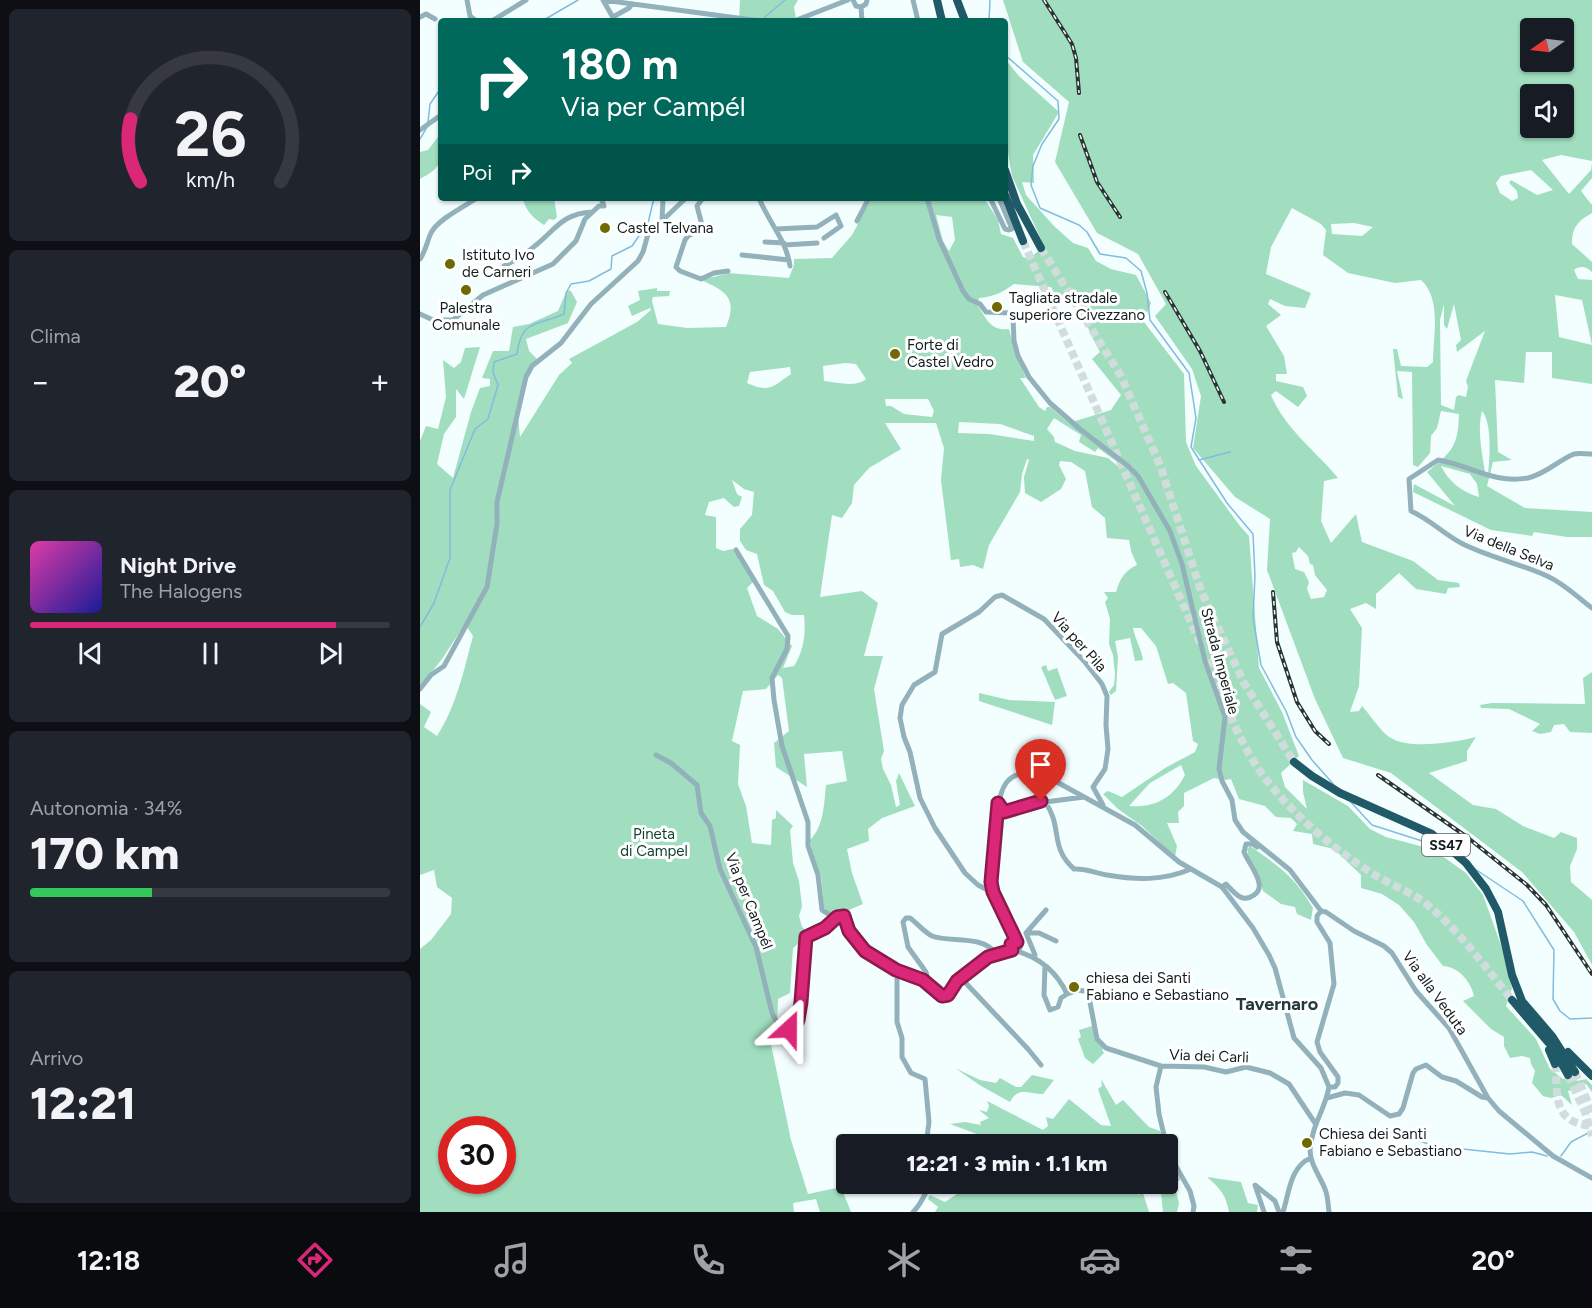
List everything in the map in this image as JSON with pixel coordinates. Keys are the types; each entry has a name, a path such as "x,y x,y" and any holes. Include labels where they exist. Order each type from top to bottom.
{"highway":[{"path":"937,0 941,18"},
{"path":"957,0 964,18"},
{"path":"1008,178 1020,212 1041,248"},
{"path":"1007,201 1023,241"},
{"name":"SS47","path":"1294,762 1329,787 1427,831 1467,863 1483,884 1496,907 1512,975 1522,1000 1572,1073"},
{"name":"SS47","path":"1512,1000 1549,1038"},
{"path":"1555,1064 1546,1044 1549,1038 1592,1076"}],"street":[{"path":"467,0 472,18"},
{"path":"497,18 526,0"},
{"path":"603,0 741,18"},
{"path":"603,0 613,18"},
{"path":"802,18 848,0"},
{"path":"853,0 856,6 861,7"},
{"path":"861,7 866,4 867,0"},
{"path":"913,0 917,18"},
{"path":"615,18 632,4"},
{"path":"861,7 862,18"},
{"path":"420,17 426,14 435,19"},
{"path":"425,127 438,117"},
{"path":"420,259 431,232 436,226 473,201"},
{"path":"420,314 433,320 453,320 483,295 553,264 579,237 585,219 599,206 604,206 602,201"},
{"path":"662,221 663,201"},
{"path":"420,689 431,675 444,666 487,587 497,524 497,502 526,377 532,366 561,344 591,304 638,261 648,234 683,201"},
{"path":"701,201 697,206 703,229 688,236 685,240 676,267 680,271 701,279 714,273 728,271"},
{"path":"742,255 790,263 785,244 766,215 760,201"},
{"path":"857,221 867,201"},
{"name":"Strada Imperiale","path":"928,201 939,239 965,296 980,304 986,312 991,314 1010,313 1013,318 1014,341 1018,356 1029,377 1050,403 1128,466 1145,487 1170,531 1182,564 1205,661 1225,717 1219,769 1222,782 1232,800 1235,820 1243,832 1300,881 1321,911"},
{"path":"991,201 1005,229 1011,231 1012,227 1000,201"},
{"path":"504,266 537,245 560,221 576,214 592,212"},
{"path":"777,230 817,227 836,215 841,226 824,238"},
{"path":"765,242 817,243"},
{"name":"Via della Selva","path":"1592,454 1575,454 1540,474 1515,478 1490,477 1466,467 1438,460 1409,479 1411,511 1427,518 1441,531 1464,545 1548,576 1573,591 1592,608"},
{"path":"736,550 788,636 787,649 774,672 773,686 782,746 805,808 808,822 808,846 818,876 822,910 835,918 844,916 848,929 862,948 900,972 920,978 940,996 950,993 957,981 984,960 996,954 1016,950"},
{"name":"Via per Pila","path":"993,892 978,885 964,873 926,813 920,798 900,718 902,705 914,685 935,672 942,634 979,612 995,597 1002,595 1044,619 1084,661 1101,684 1107,696 1108,749 1105,769 1093,787 1106,808"},
{"name":"Via per Campél","path":"656,755 670,763 697,785 702,813 710,826 720,869 753,937 772,1012 777,1023 784,1028 792,1029 798,1020 806,937 825,928 835,918"},
{"path":"1045,966 1044,995 1048,1008 1051,1010 1058,1007 1060,998 1067,994 1060,979 1053,972 1045,966 1034,958 1016,950 1011,944 1017,942 993,892 991,882 999,795 1006,783 1017,775 1027,773 1046,776 1142,830 1179,862 1222,886 1253,928 1275,968 1294,1038 1321,1068 1329,1087 1327,1098 1315,1123 1311,1158 1325,1188 1329,1212"},
{"path":"998,803 1004,812 1029,803 1084,797"},
{"path":"1045,802 1054,815 1060,852 1065,861 1074,869 1083,868 1113,876 1152,880 1191,869"},
{"path":"1222,886 1226,884 1244,899 1251,898 1258,893 1260,886 1244,847 1246,844 1253,844 1270,853"},
{"path":"1026,933 1046,910"},
{"path":"1321,911 1317,916 1317,922 1330,943 1334,984 1317,1042 1320,1053 1338,1077 1335,1087 1329,1087"},
{"name":"Via alla Veduta","path":"1321,911 1384,946 1392,953 1416,991 1449,1028 1488,1098 1499,1111 1548,1153 1592,1178"},
{"path":"929,985 926,972 908,947 903,922 906,918 910,918 934,936 969,940 992,949 996,954"},
{"path":"1026,933 1036,932 1056,941"},
{"path":"1026,933 1035,955 1034,958"},
{"path":"900,972 897,979 897,1022 902,1038 902,1057 911,1073 925,1079 929,1122 927,1134"},
{"path":"962,978 1029,1049 1041,1065"},
{"name":"Via dei Carli","path":"1067,994 1078,990 1089,992 1097,1039 1106,1048 1161,1066 1204,1067 1226,1072 1246,1067 1270,1073 1289,1084 1315,1123"},
{"path":"1327,1098 1345,1093 1359,1095 1390,1116 1399,1114 1403,1108 1413,1073 1423,1065 1442,1077 1488,1098"},
{"path":"1161,1066 1156,1087 1159,1114 1173,1161 1190,1191 1194,1206 1193,1212"},
{"path":"1281,1212 1291,1182 1305,1160 1311,1158"},
{"path":"1264,1212 1255,1185 1275,1201 1281,1212"},
{"path":"913,1212 922,1204 926,1194"}],"green space":[{"path":"740,0 798,0 794,7 796,18 739,18"},
{"path":"1003,0 1592,0 1592,161 1561,155 1542,160 1569,194 1591,170 1592,163 1592,178 1581,191 1592,204 1592,213 1577,225 1573,233 1572,244 1592,262 1592,272 1583,267 1574,270 1578,279 1592,280 1592,345 1592,384 1552,378 1552,352 1526,352 1524,383 1495,380 1498,452 1512,460 1493,462 1487,486 1525,508 1592,512 1592,537 1567,537 1534,532 1532,536 1491,530 1413,492 1414,484 1455,506 1427,472 1452,448 1457,434 1459,414 1441,411 1437,428 1431,436 1430,453 1418,467 1413,465 1412,372 1397,371 1403,399 1398,397 1393,349 1397,349 1401,366 1427,367 1433,362 1434,308 1428,288 1421,280 1395,283 1348,273 1323,255 1326,230 1321,224 1292,208 1271,247 1266,274 1311,293 1305,308 1285,306 1270,299 1268,304 1281,315 1266,326 1284,356 1287,374 1276,374 1276,381 1303,387 1307,396 1298,407 1276,391 1271,395 1284,419 1338,478 1324,481 1321,521 1331,543 1356,514 1362,542 1413,561 1438,580 1459,583 1460,587 1448,588 1446,594 1416,589 1399,573 1376,594 1376,609 1366,603 1350,609 1362,628 1359,686 1350,712 1359,711 1362,706 1391,738 1409,744 1433,744 1476,737 1467,751 1467,761 1429,773 1473,805 1496,809 1523,826 1554,838 1561,832 1577,838 1577,849 1570,866 1571,882 1592,900 1592,965 1574,932 1522,872 1391,773 1343,758 1315,699 1267,570 1270,519 1235,497 1193,448 1201,396 1192,369 1155,316 1166,304 1138,254 1097,233 1055,162 1069,102 1023,62","holes":["1531,170 1553,190 1537,195 1511,180 1509,183 1517,191 1518,198 1512,201 1500,193 1496,183 1501,176","1354,223 1373,227 1362,236 1332,234 1331,224","1555,295 1582,300 1592,345 1559,337","1444,304 1444,325 1447,329 1454,304 1461,340 1456,345 1457,352 1485,331 1466,381 1468,387 1466,397 1459,395 1456,397 1454,410 1441,405 1440,320","1482,411 1489,431 1488,473 1485,472 1480,442","1441,466 1470,474 1477,484 1479,497 1452,482","1299,547 1308,556 1315,575 1327,590 1324,597 1311,599 1307,589 1309,582 1304,572 1295,569 1292,553 1296,552"]},
{"name":"Pineta di Campel","path":"1008,63 1019,76 1059,112 1033,155 1034,183 1022,182 1026,195 1073,243 1088,248 1096,261 1111,269 1136,275 1151,303 1144,322 1184,374 1186,442 1196,466 1249,536 1259,668 1282,712 1299,756 1281,773 1285,787 1307,809 1303,780 1348,806 1370,829 1386,837 1420,846 1445,858 1466,873 1483,895 1502,948 1512,988 1506,1006 1536,1039 1550,1069 1563,1079 1574,1075 1577,1081 1586,1079 1592,1085 1592,1092 1586,1084 1577,1085 1575,1089 1568,1091 1572,1105 1561,1095 1551,1098 1543,1096 1532,1083 1535,1071 1530,1058 1522,1056 1510,1058 1504,1046 1504,1037 1491,1029 1463,1001 1474,996 1467,981 1459,972 1443,966 1427,945 1414,922 1399,905 1382,894 1361,888 1361,875 1334,849 1313,844 1312,834 1293,831 1297,824 1291,818 1276,817 1265,806 1239,799 1231,779 1214,778 1184,793 1184,806 1178,812 1179,823 1167,823 1177,846 1175,857 1142,826 1118,809 1103,794 1108,791 1122,797 1165,768 1195,752 1198,744 1193,741 1186,693 1173,683 1168,684 1156,646 1141,628 1133,628 1143,660 1135,661 1130,638 1115,641 1118,657 1116,691 1111,695 1109,692 1114,685 1115,674 1109,644 1110,619 1105,602 1108,598 1104,592 1116,592 1123,576 1137,565 1129,540 1107,538 1105,518 1092,507 1085,471 1071,462 1060,461 1059,465 1066,479 1061,489 1041,502 1025,493 1024,477 1029,460 1027,459 1020,492 989,545 983,569 973,565 960,567 959,559 951,560 941,480 944,448 936,423 885,423 901,449 869,468 854,485 852,503 842,518 832,515 820,597 862,591 878,603 864,656 883,656 874,689 884,751 881,759 896,807 900,805 896,781 899,773 915,806 882,818 868,829 869,841 847,849 852,873 863,904 835,916 824,908 821,876 812,856 810,840 821,821 826,785 847,781 842,751 804,754 807,787 776,767 774,743 789,731 782,678 778,675 766,689 743,691 732,741 740,745 738,784 746,806 752,843 771,845 772,820 776,818 776,810 793,826 790,830 793,863 799,881 802,906 799,916 802,927 807,931 802,941 793,948 790,993 778,999 777,1027 768,1030 791,1140 808,1194 836,1188 836,1194 844,1194 851,1212 820,1212 816,1199 793,1203 794,1212 420,1212 420,949 431,940 451,914 452,898 437,887 434,870 420,875 420,704 431,712 424,727 437,736 454,701 473,636 465,624 420,687 420,441 426,426 438,429 446,397 443,360 454,368 461,362 465,348 480,347 464,399 456,389 456,417 444,434 437,464 453,478 480,388 490,386 490,379 482,378 493,351 509,351 513,327 529,324 558,311 567,290 571,291 577,302 568,323 526,339 529,351 537,359 525,376 522,386 519,406 520,437 559,375 572,363 569,359 637,322 651,310 650,308 632,316 628,306 640,300 638,291 657,288 657,291 670,291 669,296 653,297 658,324 687,328 726,327 731,309 730,302 723,292 701,280 729,273 789,278 794,259 832,258 852,235 870,201 986,201 998,220 1001,234 1013,238 1023,257 1029,259 1044,246 1012,176 1008,152","holes":["936,215 952,217 955,240 949,251 943,241","1014,284 1051,287 1059,302 1065,304 1069,295 1082,310 1100,352 1092,359 1121,395 1111,410 1069,423 1050,407 1047,407 1045,411 1039,407 1020,378 1026,378 1016,356 1009,329 994,327 978,306 979,298 993,295","856,364 866,379 851,384 824,381 823,366","790,367 791,374 775,385 761,388 747,383 750,372","885,399 928,399 934,411 932,417 904,414 891,406 886,406","1054,418 1081,435 1079,442 1095,452 1098,448 1124,467 1120,468 1108,458 1075,451 1055,442 1047,429","959,422 1000,424 1034,436 1034,441 989,434 958,433","732,480 744,489 754,492 752,515 740,529 740,541 746,550 757,554 764,585 773,591 785,612 792,615 804,615 804,642 794,666 783,668 792,646 778,629 757,616 747,588 753,582 733,549 723,551 716,548 716,517 705,515 709,502 724,498 734,507 739,506 742,497 737,494","1181,765 1185,775 1175,790 1162,800 1147,805 1129,806 1150,783"]},
{"path":"438,137 438,166 420,179 420,152 428,150"},
{"path":"524,201 554,201 557,217 554,220 549,219 544,225 525,206"},
{"path":"1046,665 1048,671 1057,668 1067,696 1055,700 1041,667"},
{"path":"1592,672 1592,733 1570,732 1564,724 1554,725 1551,732 1540,734 1532,731 1540,724 1509,709 1481,708 1480,705 1492,703 1585,704 1583,678"},
{"path":"979,693 1009,700 1055,702 1052,725 979,701"},
{"path":"1250,846 1293,880 1313,908 1311,920 1297,914 1295,907 1281,904 1263,891 1258,874 1249,859 1247,849"},
{"path":"1092,1026 1104,1048 1102,1050 1104,1053 1093,1064 1085,1058 1078,1039 1081,1037 1079,1030"},
{"path":"955,1068 980,1080 996,1083 1000,1078 1016,1087 1021,1087 1032,1075 1054,1080 1043,1094 1020,1092 1010,1102"},
{"path":"1101,1079 1116,1105 1123,1100 1149,1127 1160,1131 1161,1134 977,1134 950,1124 965,1122 981,1125 980,1122 989,1118 979,1110 987,1112 989,1106 987,1101 1043,1130 1048,1126 1046,1117 1053,1119 1069,1099 1101,1125 1111,1126 1098,1089 1102,1086"},
{"path":"1207,1177 1241,1182 1248,1203 1258,1205 1257,1212 1229,1212 1222,1192"},
{"path":"957,1194 1143,1194 1149,1212 935,1212 938,1207 928,1199 930,1195 945,1202"},
{"path":"1161,1194 1177,1194 1179,1203 1177,1212 1163,1212"}],"waterway":[{"path":"547,18 578,0"},
{"path":"765,18 785,0"},
{"path":"989,18 990,0"},
{"path":"1008,58 1058,101 1059,119 1042,144 1033,166 1031,185 1040,208 1079,225 1087,232 1100,254 1126,258 1141,271 1147,293 1150,320 1189,373 1196,418 1191,447 1227,503 1253,534 1255,576 1253,618 1261,665 1286,711 1296,737 1312,760 1335,786"},
{"path":"428,122 430,104 438,92"},
{"path":"420,139 427,127"},
{"path":"420,627 434,603 450,558 450,490 475,429 488,419 498,385 493,372 494,362 517,354 522,335 532,325 564,314 566,293 571,284 589,281 611,269 612,256 632,246 648,223 653,201"},
{"path":"1199,460 1230,452"},
{"path":"1349,800 1372,825 1441,847"},
{"path":"1475,869 1523,901 1554,950 1553,999 1560,1011 1570,1019 1592,1018"},
{"path":"1382,1131 1406,1136 1434,1146 1510,1154 1532,1152 1547,1156"},
{"path":"1561,1156 1571,1142 1592,1131"}],"tunnel":[{"path":"1023,241 1200,643"},
{"path":"1041,248 1121,376 1160,465 1201,591 1244,683 1294,762"},
{"path":"1207,660 1249,754 1279,795 1304,821 1346,855 1430,907 1463,940 1512,1000"},
{"path":"1555,1064 1557,1096 1563,1113 1569,1119 1592,1126"},
{"path":"1575,1072 1592,1112"},
{"path":"1568,1075 1585,1112 1592,1136"}],"railway":[{"path":"1044,0 1072,44 1076,58 1079,93"},
{"path":"1080,135 1097,182 1120,217"},
{"path":"1165,292 1200,351 1224,402"},
{"path":"1273,592 1277,642 1297,702 1315,731 1329,744"},
{"path":"1378,775 1467,837 1527,885 1546,905 1592,974"}],"place":[{"name":"Castel Telvana","path":"605,228"},
{"name":"Istituto Ivo de Carneri","path":"450,264"},
{"name":"Palestra Comunale","path":"466,290"},
{"name":"Tagliata stradale superiore Civezzano","path":"997,307"},
{"name":"Forte di Castel Vedro","path":"895,354"},
{"name":"chiesa dei Santi Fabiano e Sebastiano","path":"1074,987"},
{"name":"Chiesa dei Santi Fabiano e Sebastiano","path":"1307,1143"}],"district":[{"name":"Tavernaro","path":"1277,1004"}],"route":[{"path":"789,1029 792,1029 798,1020 806,937 825,928 842,915 849,931 865,951 900,972 920,978 940,996 948,995 957,981 981,961 1012,950 1011,944 1017,942 993,892 991,882 998,803 1004,812 1017,806 1041,801"}]}
